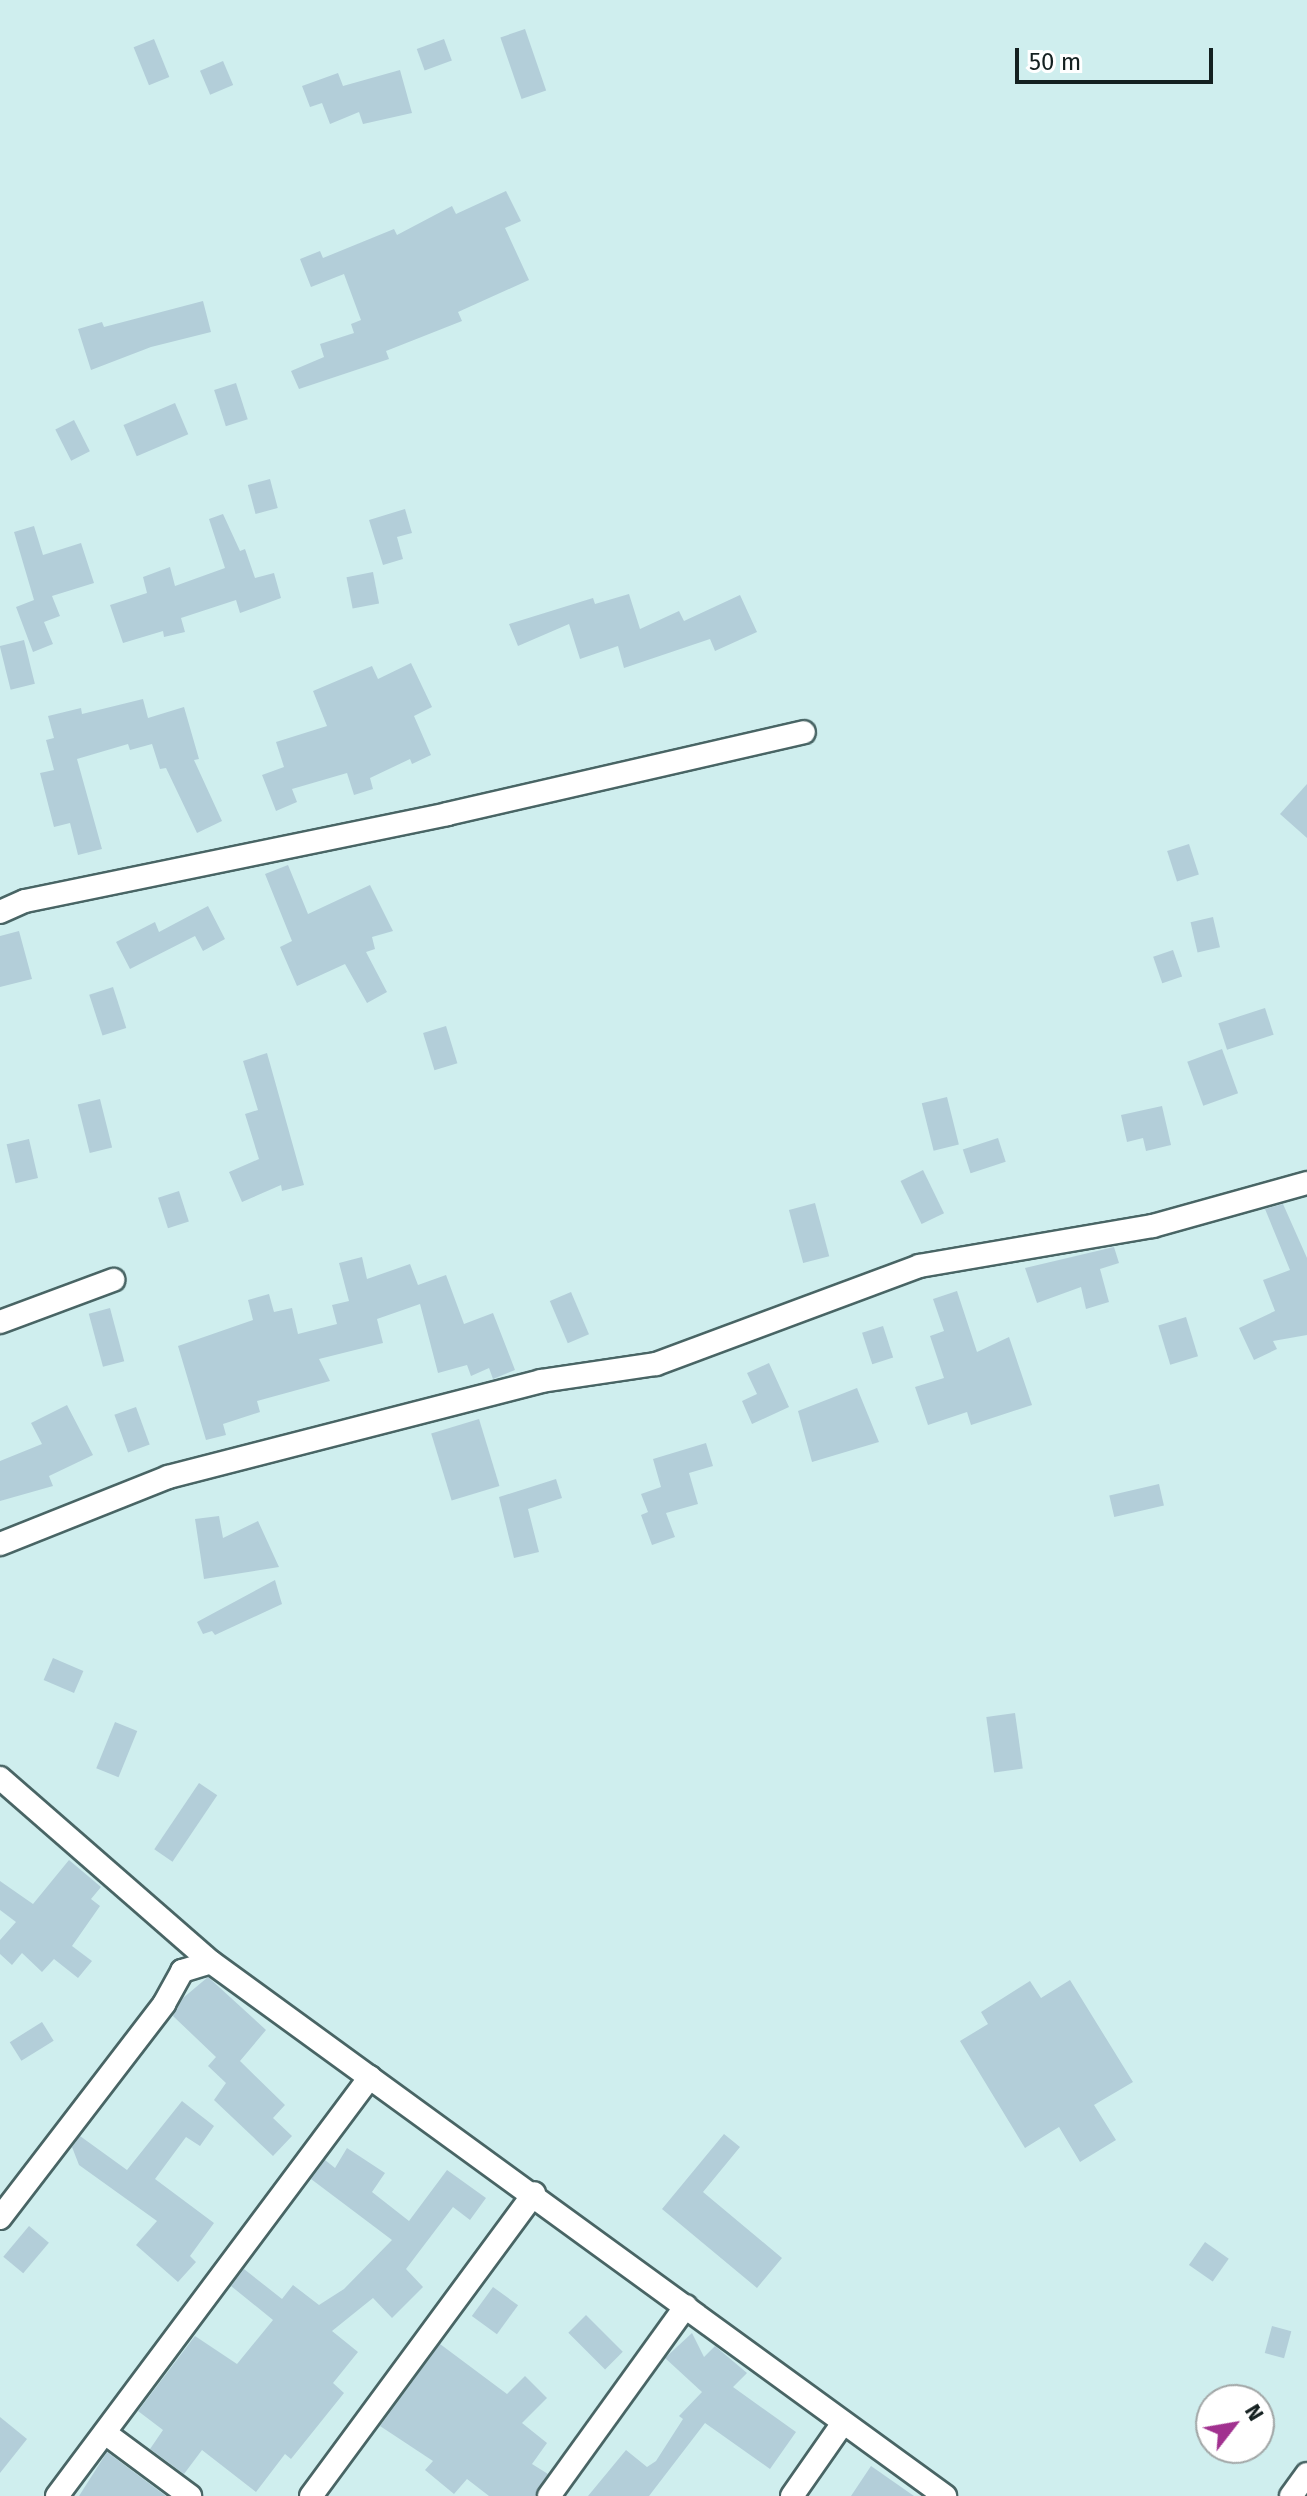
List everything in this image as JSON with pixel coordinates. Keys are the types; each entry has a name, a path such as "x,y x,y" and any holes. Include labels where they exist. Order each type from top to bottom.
{"street":[{"path":"0,912 25,901 447,814 804,732"},
{"path":"0,1544 168,1477 541,1381 656,1364 919,1266 1153,1226 1307,1183"},
{"path":"0,1322 43,1302 113,1280"},
{"path":"0,1778 211,1962 534,2193 945,2496"},
{"path":"0,2218 164,2004 182,1971 211,1962"},
{"path":"57,2496 370,2077"},
{"path":"311,2496 534,2193"},
{"path":"549,2496 686,2306"},
{"path":"792,2496 843,2423"},
{"path":"105,2433 190,2496"},
{"path":"1291,2496 1307,2474"}],"building":[{"path":"525,29 546,90 522,99 500,37"},
{"path":"154,39 169,77 149,85 134,47"},
{"path":"444,39 452,61 425,71 417,49"},
{"path":"223,61 233,85 210,95 200,71"},
{"path":"400,70 412,113 363,124 359,112 330,124 322,103 310,107 302,86 338,73 343,86"},
{"path":"506,191 521,221 505,228 529,280 458,312 462,321 386,351 389,359 299,389 291,371 324,357 320,344 354,333 351,324 361,320 344,274 311,287 300,259 320,251 323,258 394,229 397,235 452,206 456,214"},
{"path":"203,301 211,332 151,347 91,370 78,329 102,322 104,327"},
{"path":"236,383 248,419 226,426 214,390"},
{"path":"175,403 188,434 137,456 123,425"},
{"path":"74,420 90,451 71,461 55,430"},
{"path":"270,479 278,508 256,514 248,485"},
{"path":"405,509 412,533 397,537 403,559 383,565 369,520"},
{"path":"223,514 240,551 245,549 255,578 274,573 281,598 240,613 236,600 181,618 185,632 164,637 163,631 123,643 110,605 147,593 143,577 170,567 175,586 225,568 209,519"},
{"path":"34,526 43,555 81,543 94,583 52,596 60,616 44,622 53,644 33,652 16,607 34,600 14,532"},
{"path":"373,572 379,603 353,609 346,577"},
{"path":"629,594 640,629 679,611 684,621 740,595 757,632 715,651 710,639 624,668 618,646 580,659 569,624 518,646 509,624 593,598 595,604"},
{"path":"24,640 35,684 11,690 0,646"},
{"path":"411,663 432,707 414,716 431,755 412,764 410,759 370,778 373,789 354,795 347,773 292,789 297,802 276,811 262,775 284,767 276,742 327,726 313,691 372,666 378,679"},
{"path":"143,699 148,718 184,707 199,759 194,760 222,821 197,833 166,768 160,769 152,744 130,750 128,744 77,759 102,849 78,855 70,823 54,827 40,773 54,770 46,740 54,738 48,716 81,708 82,714"},
{"path":"1307,784 1307,838 1280,814"},
{"path":"1189,844 1199,874 1177,882 1167,851"},
{"path":"288,865 308,914 370,885 393,931 372,937 375,949 366,952 387,992 367,1003 345,964 297,986 280,947 292,941 265,874"},
{"path":"208,906 225,939 203,951 195,936 130,969 116,942 155,922 159,932"},
{"path":"1213,917 1220,947 1198,952 1191,922"},
{"path":"19,931 32,979 0,987 0,936"},
{"path":"1173,950 1182,976 1162,983 1153,957"},
{"path":"113,987 126,1028 103,1036 89,995"},
{"path":"1265,1008 1274,1035 1227,1050 1218,1023"},
{"path":"446,1026 457,1063 434,1070 423,1033"},
{"path":"1222,1049 1238,1093 1203,1106 1187,1062"},
{"path":"267,1053 304,1185 282,1191 281,1185 242,1202 229,1172 259,1159 245,1114 258,1110 243,1061"},
{"path":"947,1097 959,1145 934,1151 922,1103"},
{"path":"100,1099 112,1148 90,1153 78,1105"},
{"path":"1162,1106 1171,1145 1146,1151 1143,1138 1127,1142 1121,1115"},
{"path":"998,1138 1006,1162 971,1173 963,1149"},
{"path":"29,1139 38,1178 16,1183 7,1144"},
{"path":"923,1170 944,1213 922,1224 901,1181"},
{"path":"179,1191 189,1221 168,1228 158,1198"},
{"path":"815,1203 829,1256 803,1263 789,1210"},
{"path":"1283,1204 1307,1258 1307,1335 1273,1341 1277,1349 1254,1360 1239,1328 1275,1311 1263,1280 1290,1270 1265,1209"},
{"path":"1114,1247 1119,1263 1100,1269 1109,1302 1086,1309 1081,1287 1037,1303 1025,1268"},
{"path":"362,1257 367,1279 410,1264 418,1285 446,1275 464,1324 493,1313 515,1370 493,1379 489,1368 471,1376 467,1365 438,1373 420,1304 377,1319 383,1343 319,1359 330,1381 257,1401 260,1412 223,1424 226,1435 206,1440 178,1346 253,1320 248,1300 269,1294 274,1312 292,1308 298,1334 337,1324 332,1305 349,1301 339,1263"},
{"path":"957,1291 977,1352 1009,1337 1032,1405 971,1425 967,1412 928,1425 915,1387 944,1378 930,1336 944,1331 933,1299"},
{"path":"571,1292 589,1334 568,1343 550,1301"},
{"path":"110,1308 124,1361 103,1367 89,1314"},
{"path":"1186,1317 1198,1356 1170,1365 1158,1325"},
{"path":"883,1326 893,1357 872,1364 862,1333"},
{"path":"769,1363 789,1407 752,1424 742,1401 757,1394 747,1373"},
{"path":"857,1388 879,1442 812,1462 798,1411"},
{"path":"67,1405 93,1455 49,1476 53,1486 0,1501 0,1461 42,1444 31,1423"},
{"path":"136,1407 150,1445 128,1452 114,1415"},
{"path":"479,1419 499,1486 452,1501 431,1434"},
{"path":"706,1443 713,1466 689,1473 698,1504 666,1513 675,1537 652,1545 641,1515 648,1512 641,1494 661,1487 653,1459"},
{"path":"556,1479 562,1498 528,1509 539,1552 514,1558 499,1497"},
{"path":"1159,1484 1164,1505 1114,1517 1109,1495"},
{"path":"219,1516 223,1538 258,1521 279,1567 204,1579 195,1519"},
{"path":"275,1580 282,1604 215,1635 212,1631 203,1634 197,1622"},
{"path":"53,1658 83,1671 74,1693 44,1680"},
{"path":"1015,1713 1023,1768 994,1772 986,1717"},
{"path":"115,1722 137,1731 119,1777 96,1768"},
{"path":"199,1783 217,1795 173,1862 154,1849"},
{"path":"69,1860 101,1887 91,1899 100,1906 72,1946 92,1961 78,1978 54,1959 42,1972 22,1953 12,1965 0,1954 0,1940 16,1922 0,1910 0,1881 33,1904"},
{"path":"208,1977 266,2030 240,2061 285,2105 273,2118 292,2136 273,2156 214,2100 226,2083 208,2066 216,2057 173,2016 183,1998"},
{"path":"1070,1980 1133,2082 1094,2105 1116,2140 1080,2162 1059,2127 1025,2148 960,2041 988,2024 981,2012 1030,1981 1041,1998"},
{"path":"42,2022 54,2041 21,2061 10,2042"},
{"path":"182,2101 214,2126 200,2146 186,2137 155,2179 214,2223 190,2256 196,2262 178,2282 136,2245 157,2221 79,2165 72,2147 80,2136 127,2170"},
{"path":"724,2134 740,2147 703,2192 782,2258 757,2288 662,2209"},
{"path":"347,2148 385,2173 372,2192 409,2221 447,2170 486,2198 470,2220 453,2207 406,2269 423,2287 392,2318 373,2298 332,2331 358,2352 333,2383 344,2393 291,2459 285,2454 256,2492 202,2450 184,2474 150,2449 163,2430 138,2411 195,2336 237,2364 273,2320 231,2286 244,2269 282,2299 293,2285 319,2305 344,2289 392,2240 311,2179 325,2160 335,2168"},
{"path":"29,2226 49,2243 23,2273 3,2257"},
{"path":"1205,2242 1229,2259 1213,2282 1189,2265"},
{"path":"493,2287 518,2305 497,2334 472,2316"},
{"path":"586,2315 623,2352 605,2369 568,2333"},
{"path":"1272,2326 1291,2331 1284,2358 1265,2353"},
{"path":"692,2333 704,2357 715,2346 747,2373 733,2387 796,2432 770,2469 705,2423 649,2496 588,2496 626,2450 647,2467 656,2461 683,2419 679,2416 702,2392 665,2358"},
{"path":"440,2344 507,2394 525,2376 547,2398 522,2423 547,2443 532,2464 548,2474 535,2496 489,2496 467,2479 454,2494 425,2470 433,2461 380,2426"},
{"path":"0,2417 27,2439 0,2473"},
{"path":"107,2452 166,2496 79,2496"},
{"path":"871,2466 914,2496 851,2496"}]}
